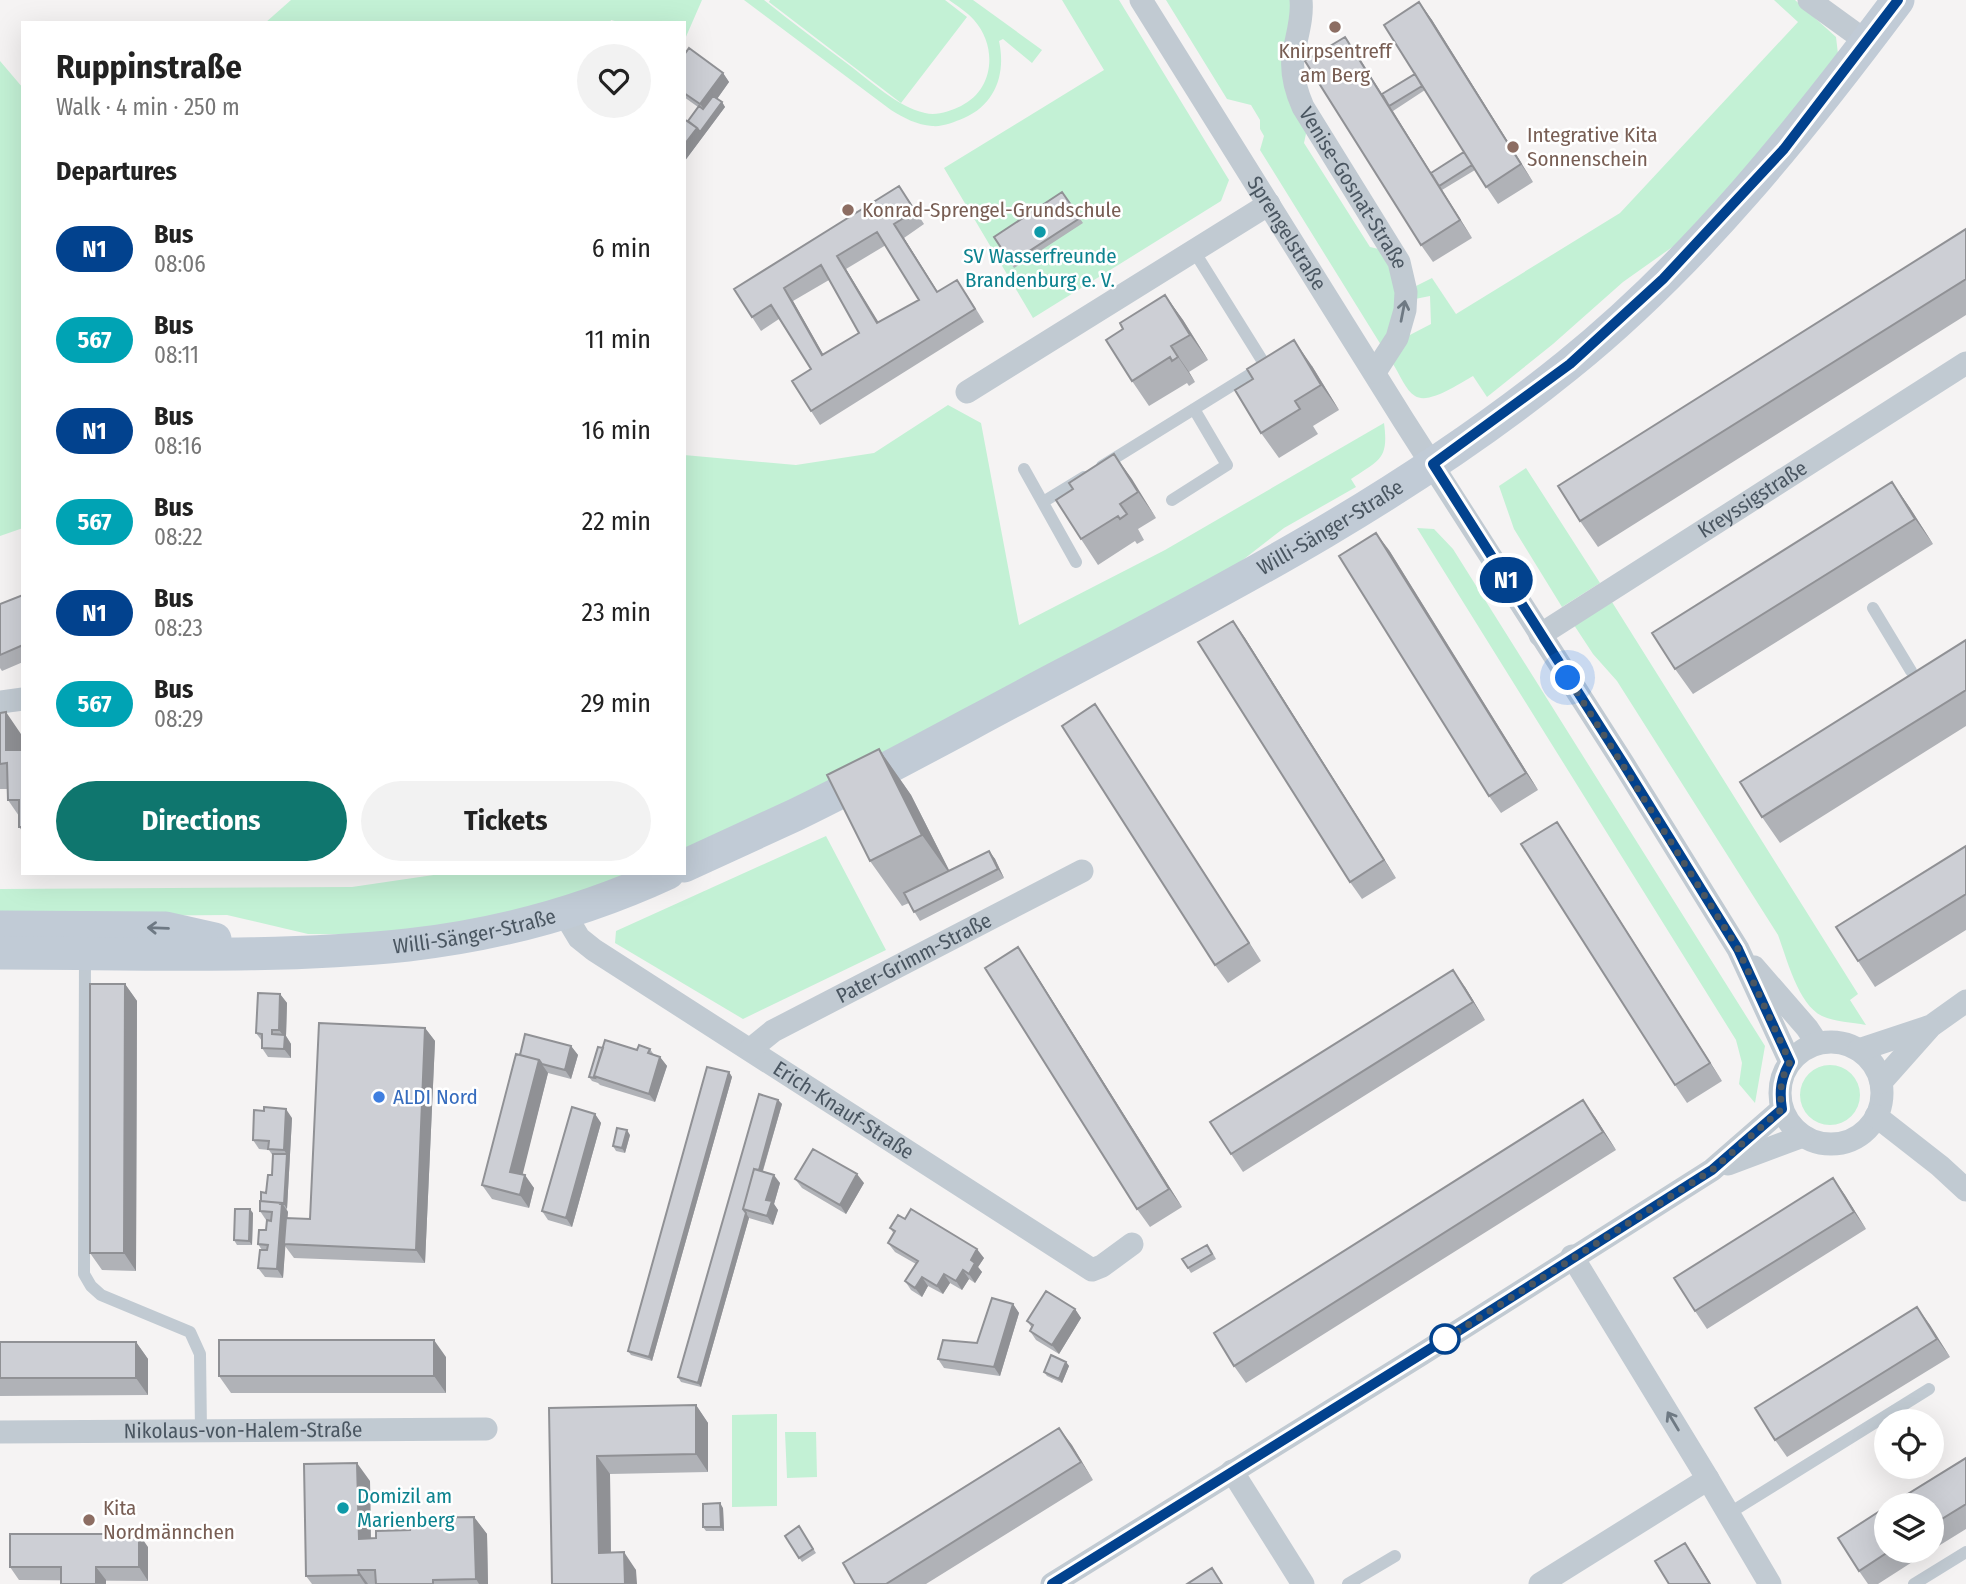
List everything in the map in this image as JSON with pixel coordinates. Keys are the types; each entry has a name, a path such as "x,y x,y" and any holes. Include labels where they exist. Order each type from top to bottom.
{"main road":[{"name":"Willi-Sänger-Straße","path":"686,865 796,814 1209,598 1352,516 1433,464 1570,364 1663,279 1784,149 1898,0"},
{"name":"Willi-Sänger-Straße","path":"0,953 272,952 409,945 496,931 564,913 663,875"},
{"name":"Willi-Sänger-Straße","path":"0,927 166,928 272,952"}],"street":[{"name":"Sprengelstraße","path":"1141,0 1738,949"},
{"name":"Venise-Gosnat-Straße","path":"1301,0 1293,60 1294,86 1303,107 1399,262 1406,292 1405,310 1396,338 1375,373"},
{"path":"1809,0 1867,42"},
{"path":"967,392 1269,204"},
{"name":"Kreyssigstraße","path":"1541,635 1966,363"},
{"path":"0,702 21,699"},
{"name":"Pater-Grimm-Straße","path":"751,1049 773,1031 1082,871"},
{"name":"Erich-Knauf-Straße","path":"564,913 579,938 594,950 1092,1270 1132,1244"},
{"path":"1738,949 1817,1043"},
{"path":"1738,949 1790,1062"},
{"path":"1881,1082 1931,1026 1966,1001"},
{"path":"1859,1050 1931,1026"},
{"path":"1839,1042 1859,1050 1873,1064 1881,1082 1881,1099 1876,1116 1863,1132 1844,1142 1823,1143 1804,1136 1790,1124 1782,1109 1779,1092 1782,1076 1790,1062 1817,1043 1839,1042"},
{"path":"1052,1584 1712,1170 1782,1109"},
{"path":"1876,1116 1966,1190"},
{"path":"1712,1170 1804,1136"},
{"path":"1572,1256 1770,1584"},
{"name":"Nikolaus-von-Halem-Straße","path":"0,1432 486,1429"},
{"path":"1232,1471 1303,1584"},
{"path":"1540,1584 1708,1479"}],"lane":[{"path":"1043,502 1265,365 1194,251"},
{"path":"1172,500 1227,465 1194,409"},
{"path":"1024,469 1076,562"},
{"path":"1873,608 1911,671"},
{"path":"85,953 84,1274 91,1286 101,1295 190,1332 200,1354 201,1431"},
{"path":"1728,1514 1929,1389"},
{"path":"1914,1584 1966,1552"},
{"path":"1348,1584 1395,1556"}],"green space":[{"path":"291,0 702,0 686,37 686,21 267,21"},
{"path":"744,0 764,0 885,93 914,110 930,114 948,111 972,99 986,79 989,67 987,43 982,31 971,17 949,0 973,0 1042,50 1032,63 1003,39 999,41 999,76 984,105 952,123 926,125 911,121 891,110"},
{"path":"945,0 967,17 901,103 769,2"},
{"path":"1062,0 1119,0 1229,180 1221,201 1033,318 944,168 1104,70"},
{"path":"1166,0 1294,0 1307,129 1304,143 1370,247 1383,250 1397,278 1392,333 1381,345 1260,150 1264,136 1260,129 1260,120 1251,105 1227,99"},
{"path":"1774,0 1795,0 1836,37 1838,54 1734,184 1678,243 1623,282 1553,344 1487,397 1473,376 1428,398 1412,394 1393,364 1406,337 1431,324 1430,296 1415,299 1412,288 1432,278 1456,314 1620,213 1798,22"},
{"path":"0,61 21,86 21,529 0,536"},
{"path":"948,405 981,423 1019,625 1165,550 1384,423 1385,435 1385,445 1380,458 1351,479 1356,487 1284,528 1235,566 842,778 686,852 686,455 796,465 874,453"},
{"path":"1526,468 1600,583 1562,607 1514,529 1499,486"},
{"path":"1417,528 1434,529 1453,549 1765,1046 1755,1103 1739,1084 1742,1063 1736,1040"},
{"path":"1612,602 1858,994 1850,1000 1866,1025 1827,1018 1806,1002 1794,980 1778,935 1617,681 1593,654 1574,625"},
{"path":"826,836 886,950 743,1019 615,943 616,931"},
{"path":"433,875 631,875 522,914 398,935 308,934 227,915 0,917 0,889 352,887"},
{"path":"1830,1065 1847,1070 1855,1078 1860,1095 1855,1112 1847,1120 1830,1125 1813,1120 1805,1112 1800,1095 1805,1078 1813,1070"},
{"path":"777,1414 777,1506 732,1507 732,1415"},
{"path":"785,1432 816,1432 817,1477 787,1478"}],"building":[{"path":"1419,2 1521,164 1486,187 1384,25"},
{"path":"1345,37 1460,220 1421,245 1305,61"},
{"path":"689,48 723,73 700,104 686,94 686,52"},
{"path":"1415,74 1422,86 1389,106 1382,94"},
{"path":"713,96 722,102 700,132 688,121 699,106 703,109"},
{"path":"686,120 697,128 686,142"},
{"path":"1464,152 1472,165 1439,186 1431,173"},
{"path":"899,186 915,211 894,224 937,292 957,280 975,309 811,411 792,381 811,369 771,305 752,317 734,289","holes":["877,232 919,300 877,323 837,256","821,265 859,333 822,355 784,288"]},
{"name":"SV Wasserfreunde Brandenburg e. V.","path":"1062,192 1080,218 1011,263 994,237"},
{"path":"1966,229 1966,279 1580,521 1558,486"},
{"path":"1165,295 1190,335 1171,346 1178,357 1172,361 1170,357 1132,381 1106,340 1123,329 1120,323"},
{"path":"1294,340 1321,385 1295,401 1300,409 1261,433 1235,390 1253,379 1247,369"},
{"path":"1114,454 1138,492 1120,504 1127,514 1120,519 1118,516 1081,539 1056,500 1073,489 1069,483"},
{"path":"1892,482 1915,519 1675,669 1652,633"},
{"path":"1376,533 1526,773 1489,796 1339,556"},
{"path":"21,596 21,646 0,655 0,604"},
{"path":"1233,621 1384,860 1350,882 1198,642"},
{"path":"1966,640 1966,690 1762,817 1740,782"},
{"path":"1095,704 1249,943 1215,965 1062,726"},
{"path":"6,712 6,750 21,750 21,827 19,800 8,800 7,763 0,764 0,713"},
{"path":"879,749 922,835 870,861 827,775"},
{"path":"1557,822 1710,1063 1675,1085 1521,844"},
{"path":"1966,846 1966,894 1858,961 1836,927"},
{"path":"989,851 998,869 914,912 904,893"},
{"path":"1018,947 1169,1189 1137,1209 985,968"},
{"path":"1453,970 1473,1002 1231,1154 1210,1122"},
{"path":"90,984 125,984 124,1253 90,1253"},
{"path":"258,993 280,994 279,1030 272,1030 272,1034 285,1035 284,1049 262,1048 262,1034 256,1033"},
{"name":"ALDI Nord","path":"319,1023 425,1028 416,1250 284,1244 286,1218 310,1219"},
{"path":"525,1034 571,1046 565,1070 520,1055"},
{"path":"605,1040 637,1050 639,1045 650,1049 648,1053 660,1057 649,1094 594,1076"},
{"path":"598,1047 603,1048 595,1078 589,1077"},
{"path":"516,1054 539,1060 510,1172 525,1175 520,1195 482,1185"},
{"path":"707,1067 729,1072 649,1357 628,1351"},
{"path":"759,1094 778,1100 759,1170 754,1169 743,1209 746,1213 698,1383 678,1377"},
{"path":"1583,1100 1603,1132 1234,1366 1214,1333"},
{"path":"264,1107 286,1109 284,1150 268,1149 269,1141 253,1140 254,1110 264,1111"},
{"path":"572,1107 595,1114 566,1218 542,1211"},
{"path":"617,1128 627,1130 622,1148 613,1146"},
{"path":"813,1149 857,1174 840,1205 795,1179"},
{"path":"273,1154 287,1154 284,1204 261,1201 261,1192 266,1193 268,1175 272,1175"},
{"path":"754,1169 774,1175 766,1200 772,1201 767,1216 743,1209"},
{"path":"1833,1178 1854,1212 1695,1311 1674,1278"},
{"path":"260,1201 282,1203 277,1269 258,1268 260,1250 267,1250 268,1245 258,1244 259,1230 266,1230 267,1220 271,1221 272,1212 260,1211"},
{"path":"235,1209 250,1209 249,1241 234,1240"},
{"path":"911,1209 977,1249 971,1260 975,1263 969,1274 963,1270 956,1281 944,1274 937,1286 922,1277 915,1288 905,1281 918,1261 888,1243 895,1231 890,1228 898,1215 905,1219"},
{"path":"1207,1245 1212,1254 1188,1268 1182,1259"},
{"path":"1046,1291 1075,1309 1052,1345 1030,1331 1033,1325 1027,1321"},
{"path":"992,1298 1013,1304 994,1367 938,1359 943,1340 977,1343"},
{"path":"1917,1307 1937,1339 1775,1440 1755,1408"},
{"path":"219,1340 434,1340 434,1376 219,1376"},
{"path":"0,1342 136,1342 136,1378 0,1378"},
{"path":"1051,1355 1066,1362 1059,1379 1044,1372"},
{"path":"696,1405 696,1454 597,1456 599,1553 624,1552 625,1584 552,1584 549,1408"},
{"path":"1059,1428 1081,1462 886,1584 855,1584 843,1563"},
{"path":"1966,1458 1966,1504 1944,1518 1944,1493 1909,1493 1932,1479 1944,1479 1944,1472"},
{"name":"Domizil am Marienberg","path":"357,1463 359,1539 376,1538 376,1531 410,1530 409,1518 474,1517 476,1579 433,1580 433,1584 376,1584 375,1570 358,1570 359,1575 306,1576 304,1464"},
{"path":"720,1503 721,1527 703,1527 703,1504"},
{"path":"1874,1515 1874,1561 1859,1571 1838,1538"},
{"path":"799,1526 813,1549 799,1558 785,1536"},
{"path":"10,1534 139,1534 139,1567 96,1567 96,1584 61,1584 61,1567 10,1567"},
{"path":"1685,1543 1710,1584 1669,1584 1655,1561"},
{"path":"1212,1568 1222,1584 1187,1584"}],"bus line":[{"name":"N1","path":"1052,1584 1712,1170 1782,1109 1779,1092 1782,1076 1790,1062 1738,949 1433,464 1570,364 1663,279 1784,149 1898,0"}],"place":[{"name":"Knirpsentreff am Berg","path":"1335,27"},
{"name":"Integrative Kita Sonnenschein","path":"1513,147"},
{"name":"Konrad-Sprengel-Grundschule","path":"848,210"},
{"name":"SV Wasserfreunde Brandenburg e. V.","path":"1040,232"},
{"name":"ALDI Nord","path":"379,1097"},
{"name":"Domizil am Marienberg","path":"343,1508"},
{"name":"Kita Nordmännchen","path":"89,1520"}],"route":[{"path":"1445,1339 1441,1342 1572,1256 1712,1170 1782,1109 1779,1092 1782,1076 1790,1062 1738,949 1568,678"}]}
